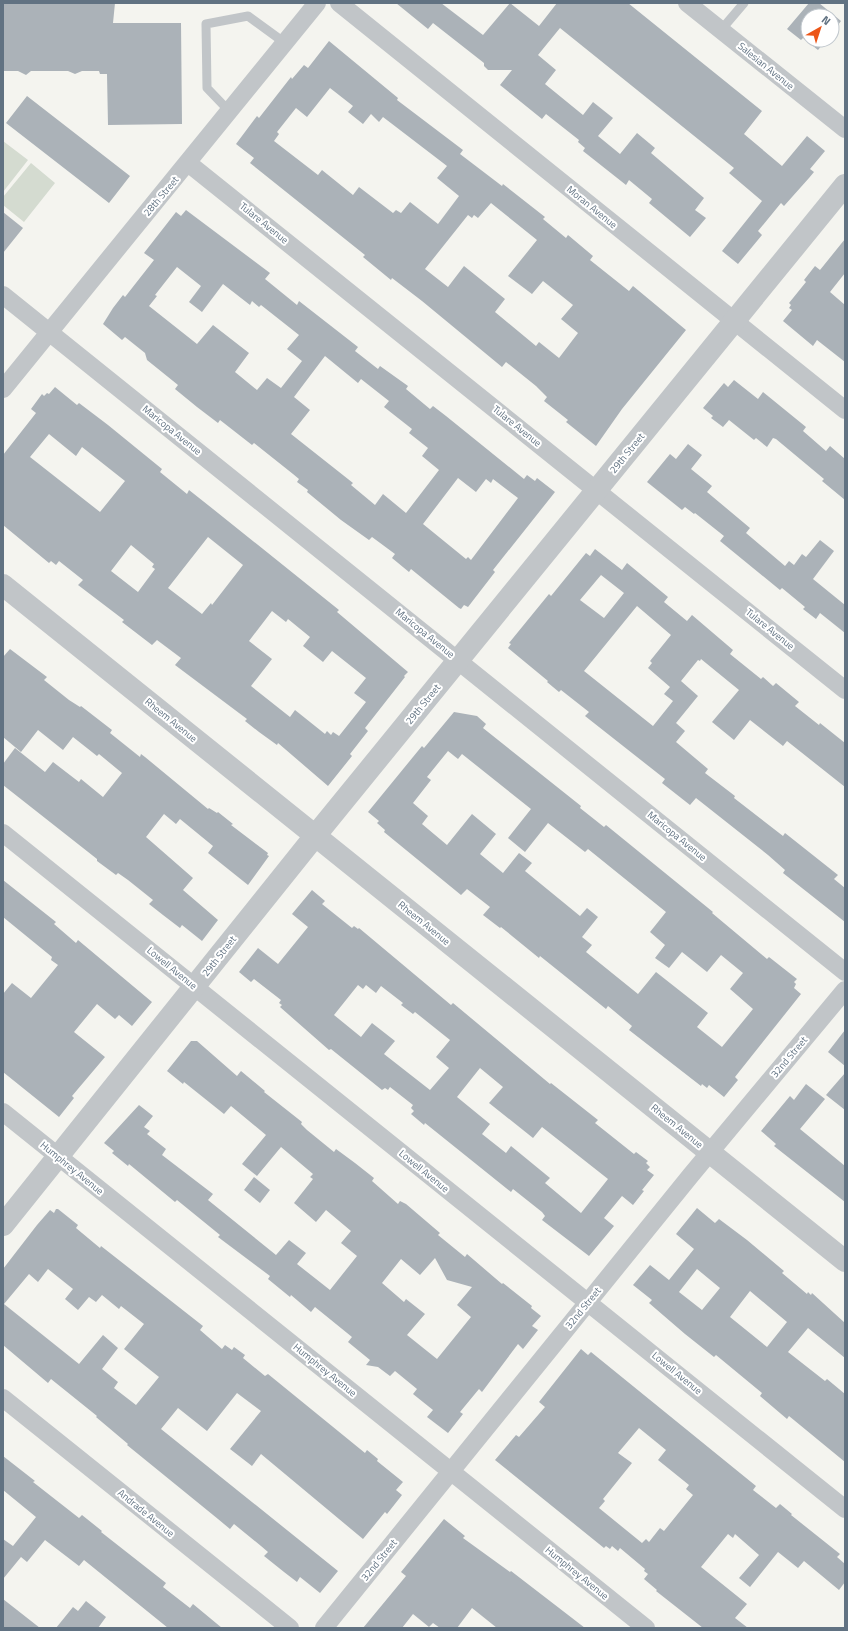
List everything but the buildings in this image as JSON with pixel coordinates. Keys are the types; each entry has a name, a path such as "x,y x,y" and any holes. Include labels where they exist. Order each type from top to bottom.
{"street":[{"name":"28th Street","path":"3,389 318,3"},
{"name":"Moran Avenue","path":"339,3 845,410"},
{"name":"Salesian Avenue","path":"687,3 845,129"},
{"name":"Tulare Avenue","path":"188,163 845,690"},
{"name":"29th Street","path":"3,1225 315,836 845,185"},
{"name":"Maricopa Avenue","path":"3,295 459,660 845,972"},
{"name":"Rheem Avenue","path":"3,585 845,1261"},
{"name":"Lowell Avenue","path":"3,833 845,1509"},
{"name":"32nd Street","path":"324,1628 710,1152 845,990"},
{"name":"Humphrey Avenue","path":"3,1112 646,1628"},
{"name":"Andrade Avenue","path":"3,1398 290,1628"}],"lane":[{"path":"721,30 744,3"},
{"path":"230,112 207,88 206,24 248,16 285,43"}],"shaded area":[{"path":"3,141 28,160 3,192"},
{"path":"31,163 55,183 24,222 3,205 3,197"}]}
